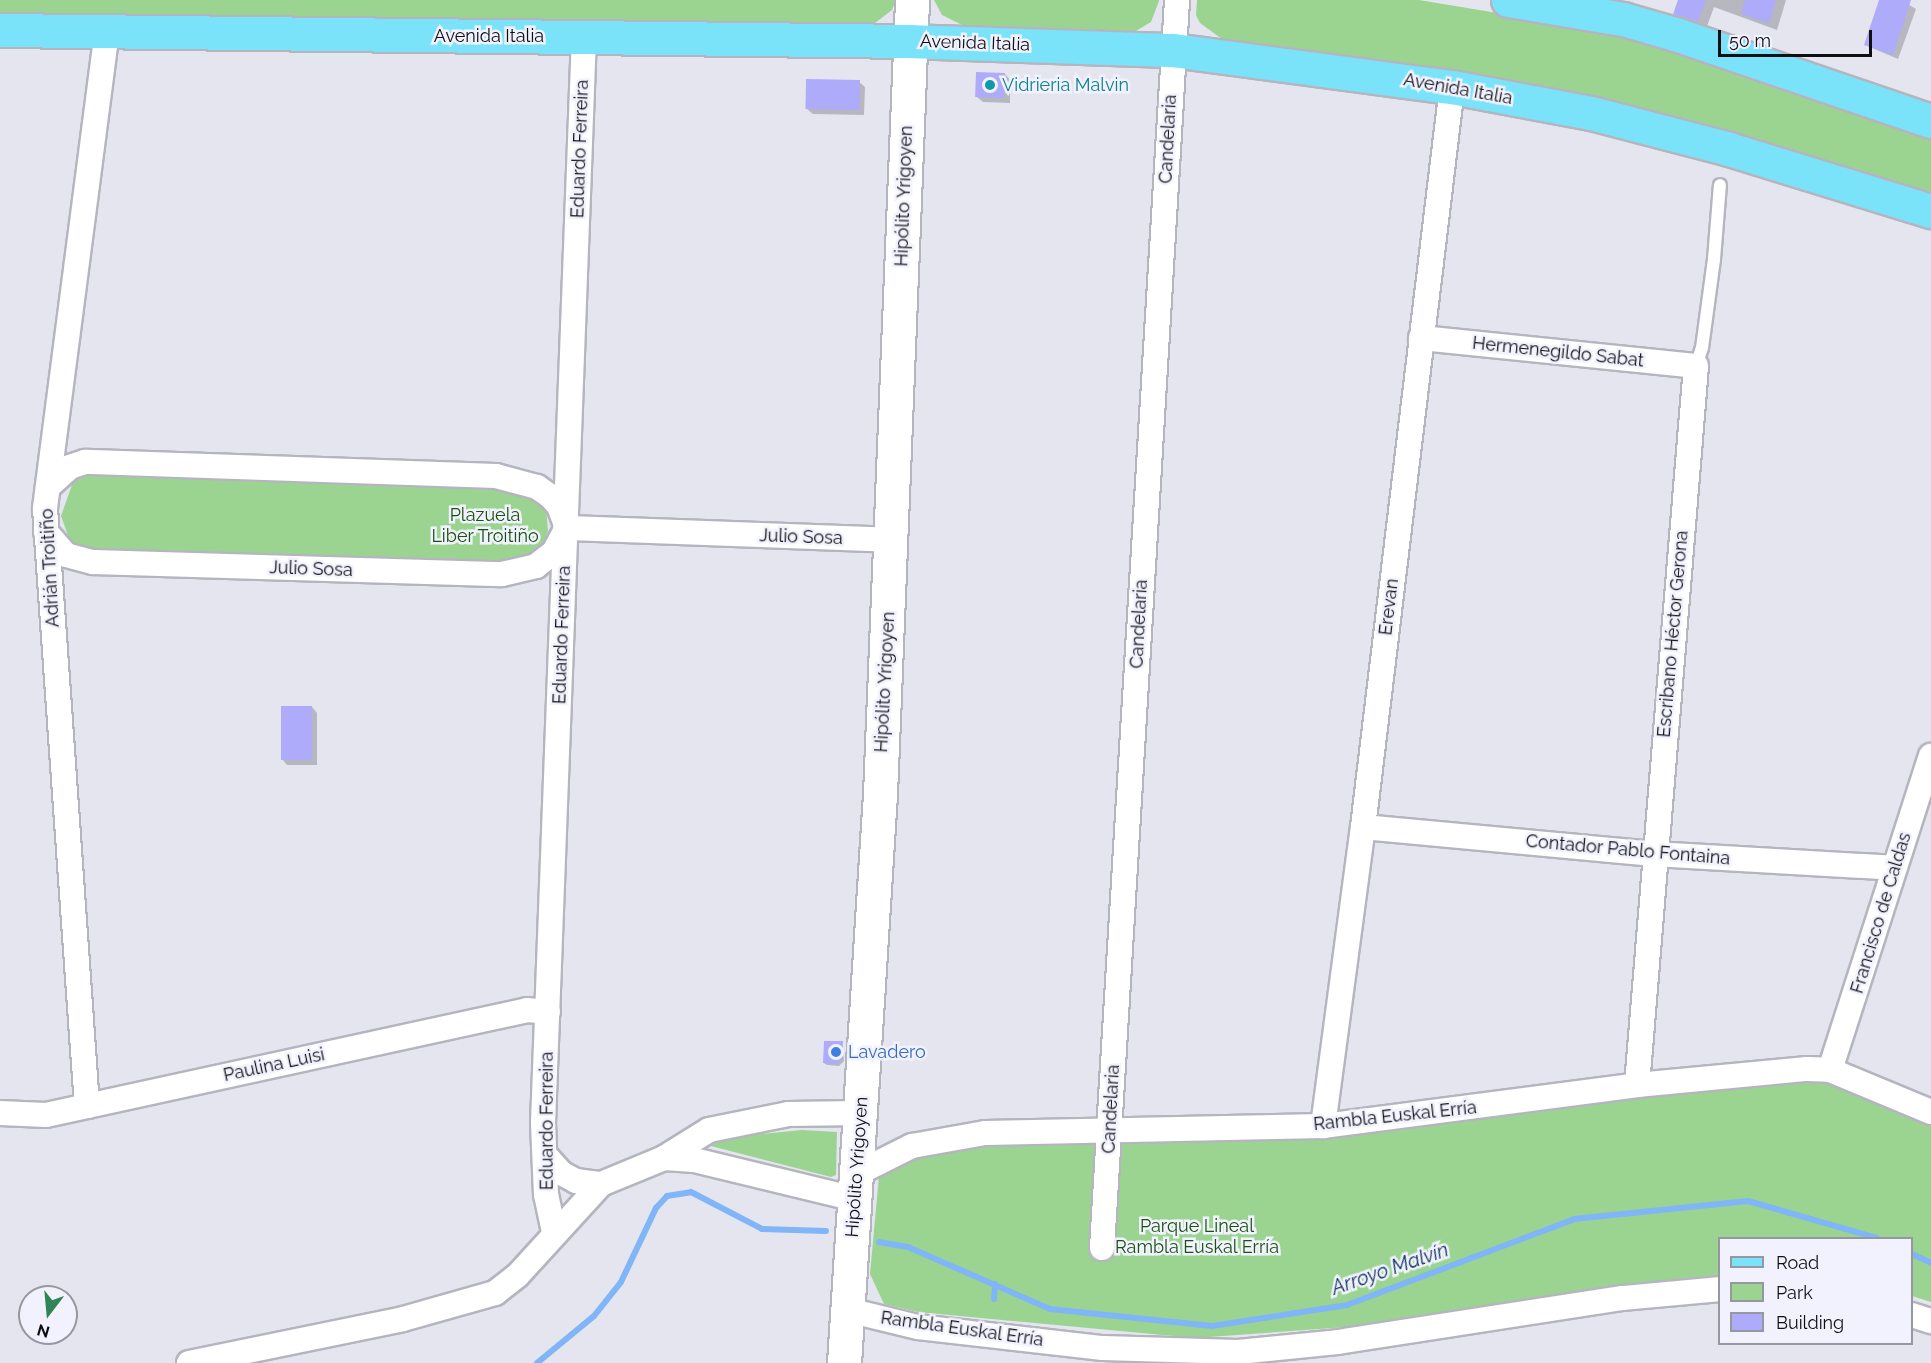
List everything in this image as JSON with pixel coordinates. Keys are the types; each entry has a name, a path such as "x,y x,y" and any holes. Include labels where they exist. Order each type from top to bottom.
{"main road":[{"path":"1508,0 1626,10 1931,122"},
{"name":"Avenida Italia","path":"0,30 909,41 1173,50 1452,87 1591,113 1672,134 1931,212"}],"street":[{"name":"Hipólito Yrigoyen","path":"844,1363 861,1113 892,540 912,0"},
{"name":"Candelaria","path":"1102,1248 1177,0"},
{"name":"Adrián Troitiño","path":"87,1106 46,532 48,487 107,33"},
{"name":"Eduardo Ferreira","path":"554,1232 549,1218 545,1155 548,1012 584,37"},
{"name":"Erevan","path":"1323,1126 1363,827 1452,87"},
{"name":"Hermenegildo Sabat","path":"1420,338 1696,366"},
{"name":"Escribano Héctor Gerona","path":"1637,1085 1654,854 1696,366"},
{"path":"48,487 70,467 84,462 496,476 537,487 550,496 559,506 567,528"},
{"name":"Julio Sosa","path":"46,532 66,555 93,562 502,574 536,566 554,552 567,528 892,540"},
{"name":"Francisco de Caldas","path":"1830,1070 1931,756"},
{"name":"Contador Pablo Fontaina","path":"1363,827 1654,854 1894,868"},
{"name":"Paulina Luisi","path":"0,1113 46,1115 527,1010 548,1012"},
{"name":"Rambla Euskal Erría","path":"855,1186 912,1146 935,1140 985,1133 1110,1128 1323,1126 1637,1085 1830,1070 1931,1112"},
{"path":"189,1363 461,1305 495,1293 517,1276 554,1232 602,1184 663,1158 719,1128 788,1114 861,1113"},
{"path":"545,1155 561,1173 576,1181 602,1184"},
{"path":"663,1158 694,1160 855,1186"},
{"name":"Rambla Euskal Erría","path":"848,1310 918,1327 1092,1346 1172,1353 1238,1352 1338,1342 1623,1298 1718,1289"},
{"path":"1913,1316 1931,1321"}],"lane":[{"name":"Escribano Héctor Gerona","path":"1696,366 1702,348 1714,259 1720,184"}],"green space":[{"path":"0,0 896,0 892,10 875,23 817,24 0,15"},
{"path":"934,0 1159,1 1151,22 1134,32 962,25 942,15"},
{"path":"1197,0 1419,0 1619,33 1931,137 1931,195 1447,70 1222,39 1200,23 1196,15"},
{"name":"Plazuela Liber Troitiño","path":"106,473 521,487 546,508 548,531 538,555 523,567 108,554 82,549 70,541 61,516 73,482 87,475"},
{"name":"Parque Lineal Rambla Euskal Erría","path":"1828,1079 1931,1123 1931,1302 1913,1296 1913,1237 1718,1237 1718,1275 1617,1285 1389,1324 1195,1338 918,1312 884,1304 870,1274 879,1176 925,1153 1016,1140 1306,1138 1391,1130 1608,1099"},
{"path":"802,1130 837,1132 836,1175 831,1177 711,1146 721,1138"}],"building":[{"path":"1678,0 1706,0 1698,22 1673,14"},
{"path":"1745,0 1776,0 1769,23 1741,14"},
{"path":"1879,0 1911,0 1893,55 1864,45"},
{"name":"Vidrieria Malvin","path":"976,72 1005,73 1004,98 975,97"},
{"path":"806,79 860,80 859,110 805,109"},
{"path":"281,706 312,706 312,760 281,760"},
{"path":"824,1041 843,1041 842,1059 837,1064 823,1063"}],"waterway":[{"name":"Arroyo Malvín","path":"537,1363 594,1316 621,1282 656,1208 667,1196 691,1192 762,1229 826,1231"},
{"name":"Arroyo Malvín","path":"879,1242 908,1247 1050,1309 1212,1326 1347,1305 1574,1219 1748,1201 1874,1237"},
{"name":"Arroyo Malvín","path":"1913,1254 1931,1263"},
{"path":"994,1299 995,1284"}],"place":[{"name":"Vidrieria Malvin","path":"990,85"},
{"name":"Lavadero","path":"836,1052"}]}
